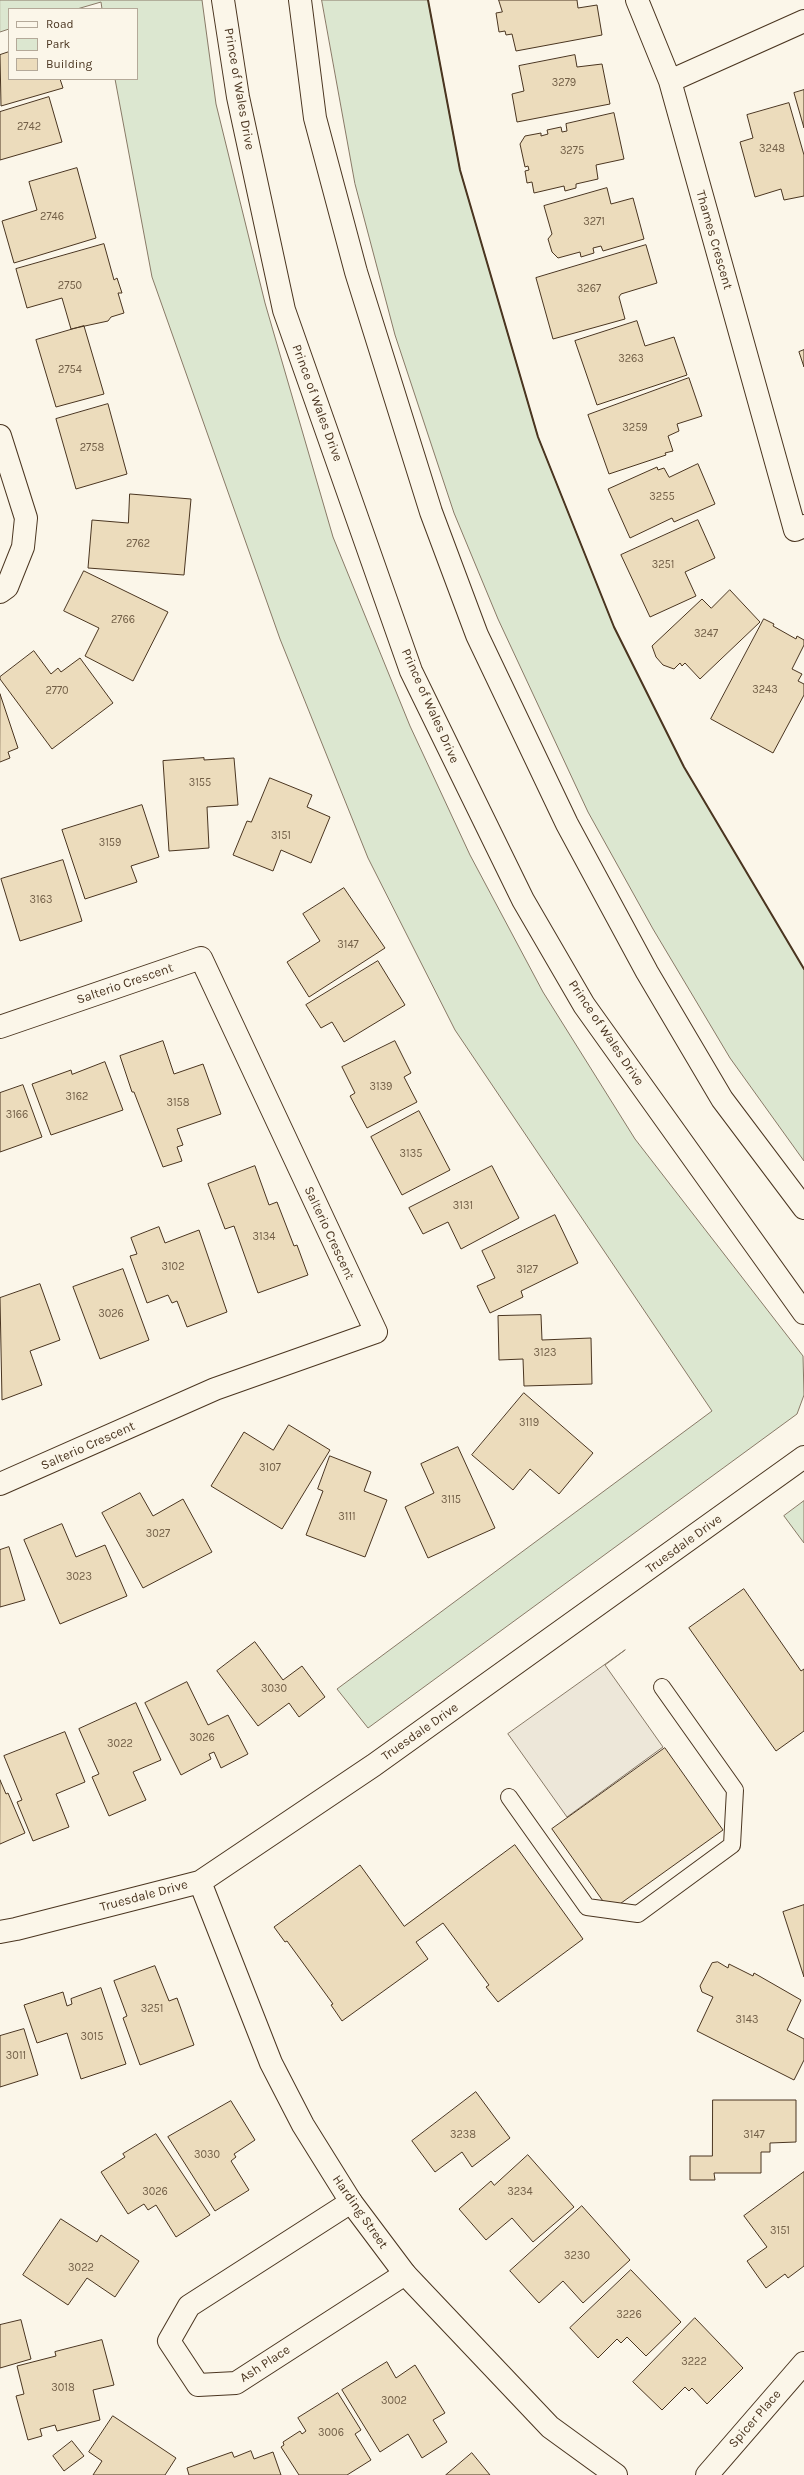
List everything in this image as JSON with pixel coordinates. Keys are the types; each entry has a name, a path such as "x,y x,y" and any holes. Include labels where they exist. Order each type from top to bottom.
{"street":[{"name":"Prince of Wales Drive","path":"223,0 238,97 284,310 411,671 522,900 584,1005 804,1313"},
{"path":"300,0 315,118 356,272 431,512 477,635 567,824 647,972 722,1099 804,1208"},
{"path":"637,0 670,81 804,21"},
{"name":"Thames Crescent","path":"670,81 795,530 804,526"},
{"path":"0,436 26,518 23,547 7,587 0,592"},
{"name":"Salterio Crescent","path":"0,1027 201,958 376,1332 215,1389 0,1484"},
{"name":"Truesdale Drive","path":"0,1932 16,1930 200,1882 374,1765 804,1457"},
{"name":"Harding Street","path":"200,1882 272,2063 302,2125 351,2202 405,2274 550,2427 616,2475"},
{"name":"Ash Place","path":"351,2202 189,2306 170,2342 198,2385 236,2383 405,2274"},
{"name":"Spicer Place","path":"707,2475 804,2363"}],"lane":[{"path":"509,1797 587,1907 638,1914 732,1845 735,1790 662,1686"}],"green space":[{"path":"0,0 202,0 216,104 265,303 333,537 410,726 470,855 543,992 635,1139 803,1356 804,1395 797,1414 368,1728 337,1689 712,1411 455,1030 368,858 280,639 152,277 115,80 138,80 138,8 102,8 101,2 80,8 8,8 8,29 0,32"},
{"path":"322,0 428,0 460,170 538,437 614,627 684,767 804,969 804,1161 730,1058 653,929 588,812 498,619 454,513 395,335 355,184"},
{"path":"804,1501 804,1543 784,1516"}],"shaded area":[{"path":"625,1650 605,1665 663,1747 567,1817 508,1734"}],"building":[{"path":"499,0 577,0 578,8 597,5 602,35 516,51 512,34 506,35 505,31 499,32 496,13 502,12"},
{"path":"8,52 8,80 60,80 63,88 1,106 0,55"},
{"path":"575,55 577,67 602,64 610,104 517,122 512,94 524,91 519,66"},
{"path":"804,90 804,128 794,93"},
{"path":"49,97 62,142 0,160 0,112"},
{"path":"789,103 804,155 804,196 784,200 781,189 755,197 740,142 753,138 747,115"},
{"path":"614,113 624,159 596,165 598,179 576,184 576,188 565,191 564,186 534,193 532,182 527,183 525,171 529,170 528,166 525,167 520,144 525,136 541,133 541,136 548,134 547,130 561,127 562,132 567,131 566,124"},
{"path":"77,168 96,238 14,263 2,221 37,210 29,182"},
{"path":"607,188 611,204 633,198 644,239 603,251 601,246 593,248 594,253 581,257 580,252 558,258 552,252 548,239 552,234 544,206"},
{"path":"104,244 114,280 117,278 122,293 118,293 124,313 111,317 108,321 71,329 62,298 27,308 16,269"},
{"path":"646,245 657,283 621,294 619,297 625,319 553,339 536,278"},
{"path":"637,321 645,346 674,337 687,375 597,405 575,341"},
{"path":"84,326 104,394 56,407 36,340"},
{"path":"804,350 804,367 799,352"},
{"path":"689,378 702,416 677,424 679,431 668,436 673,451 665,453 666,455 609,474 588,415"},
{"path":"108,404 127,474 76,489 56,419"},
{"path":"698,464 715,504 674,522 672,518 630,538 608,489 657,467 658,470 664,468 669,477"},
{"path":"130,494 191,499 184,575 88,568 92,520 128,523"},
{"path":"698,520 715,558 685,572 696,596 650,617 621,555"},
{"path":"84,571 168,612 133,681 85,656 99,628 64,611"},
{"path":"730,590 760,622 700,679 685,663 682,666 680,663 674,669 663,665 656,657 652,646 702,599 711,608"},
{"path":"764,619 796,639 797,636 804,640 804,645 792,669 802,674 798,681 804,684 804,695 773,753 711,719"},
{"path":"34,651 51,674 58,668 61,672 80,658 113,703 52,749 0,679 0,677"},
{"path":"0,694 18,748 8,752 10,758 0,762"},
{"path":"204,758 204,760 234,758 238,805 207,807 209,848 169,851 163,761"},
{"path":"270,778 312,795 307,807 330,817 311,863 281,850 273,871 233,855 247,821 251,822"},
{"path":"142,805 159,857 131,866 137,882 85,899 62,830"},
{"path":"63,860 82,921 20,941 1,879"},
{"path":"344,888 385,948 309,997 287,962 320,941 303,914"},
{"path":"378,961 405,1005 344,1042 332,1022 321,1028 306,1005"},
{"path":"163,1041 174,1074 203,1064 221,1114 177,1129 183,1145 177,1147 182,1161 163,1167 134,1092 132,1092 120,1056"},
{"path":"395,1041 411,1073 404,1077 417,1102 367,1128 350,1096 355,1093 342,1067"},
{"path":"105,1062 123,1110 51,1135 32,1084 71,1070 72,1074"},
{"path":"23,1085 42,1137 0,1152 0,1093"},
{"path":"419,1111 450,1170 402,1195 371,1137"},
{"path":"255,1166 269,1205 277,1202 294,1246 297,1245 308,1275 258,1293 234,1226 225,1229 208,1184"},
{"path":"492,1166 519,1218 461,1249 448,1222 423,1234 409,1208"},
{"path":"555,1215 578,1263 521,1291 523,1297 490,1313 477,1286 495,1278 482,1251"},
{"path":"159,1227 165,1243 199,1230 227,1312 187,1327 177,1301 172,1303 168,1295 147,1303 130,1256 137,1254 131,1238"},
{"path":"123,1269 149,1340 100,1359 73,1287"},
{"path":"40,1284 60,1340 30,1351 42,1385 2,1400 0,1298"},
{"path":"541,1315 542,1340 591,1338 592,1384 524,1386 523,1359 499,1360 498,1316"},
{"path":"524,1393 593,1453 559,1494 530,1469 513,1490 472,1455"},
{"path":"289,1425 330,1450 282,1529 211,1486 244,1432 273,1450"},
{"path":"458,1447 495,1528 428,1558 405,1507 434,1493 421,1464"},
{"path":"330,1456 371,1472 364,1491 387,1500 365,1557 306,1535 323,1491 318,1489"},
{"path":"140,1493 153,1516 183,1499 212,1552 143,1588 102,1513"},
{"path":"62,1524 76,1557 105,1545 127,1596 60,1624 24,1540"},
{"path":"9,1547 25,1600 0,1607 0,1550"},
{"path":"744,1589 801,1671 804,1669 804,1731 776,1751 689,1628"},
{"path":"255,1642 283,1680 302,1666 325,1697 299,1717 289,1703 258,1726 217,1671"},
{"path":"187,1682 208,1725 228,1715 248,1754 221,1768 214,1752 209,1754 211,1759 181,1775 145,1703"},
{"path":"136,1703 161,1760 133,1772 146,1800 109,1816 92,1777 99,1774 79,1729"},
{"path":"65,1732 85,1782 56,1794 69,1827 33,1841 17,1802 22,1800 4,1756"},
{"path":"665,1748 723,1830 610,1911 552,1829"},
{"path":"0,1780 6,1794 8,1793 25,1833 0,1844"},
{"path":"515,1845 583,1939 498,2002 486,1987 489,1985 443,1923 416,1942 428,1959 342,2021 331,2005 333,2004 287,1941 285,1942 274,1927 360,1865 404,1926"},
{"path":"804,1905 804,1977 783,1912"},
{"path":"718,1962 728,1968 729,1964 753,1976 754,1973 801,2000 787,2030 804,2039 804,2060 794,2080 697,2031 713,1997 702,1992 700,1986 712,1963"},
{"path":"155,1966 169,2001 177,1998 194,2045 140,2065 123,2018 127,2016 114,1981"},
{"path":"101,1988 126,2064 81,2079 67,2033 37,2043 24,2005 63,1992 67,2006 72,2004 71,1999"},
{"path":"24,2029 38,2075 0,2087 0,2036"},
{"path":"476,2092 510,2138 472,2167 462,2152 435,2172 412,2141"},
{"path":"713,2100 796,2100 796,2142 770,2143 770,2152 761,2152 761,2173 714,2173 715,2180 690,2180 690,2156 712,2156"},
{"path":"231,2101 255,2140 234,2154 236,2157 231,2161 249,2190 215,2211 168,2137"},
{"path":"156,2134 210,2215 176,2237 156,2205 148,2210 144,2204 128,2214 101,2172 125,2157 123,2154"},
{"path":"528,2155 574,2207 533,2242 512,2218 486,2240 459,2209 491,2181 494,2185"},
{"path":"804,2172 804,2266 788,2278 785,2274 766,2288 747,2261 767,2247 744,2216"},
{"path":"582,2206 630,2260 583,2303 563,2281 539,2303 510,2271"},
{"path":"61,2219 97,2242 101,2235 139,2261 115,2297 87,2278 68,2305 23,2275"},
{"path":"631,2270 681,2322 646,2356 627,2337 621,2343 617,2339 598,2358 570,2328"},
{"path":"695,2318 743,2368 707,2404 692,2388 689,2391 685,2387 662,2410 633,2382"},
{"path":"21,2320 31,2359 0,2368 0,2325"},
{"path":"102,2340 114,2385 93,2390 100,2420 57,2431 55,2425 40,2429 42,2436 28,2440 16,2396 24,2394 17,2366 56,2356 55,2352"},
{"path":"387,2362 396,2378 415,2365 445,2413 433,2420 447,2442 422,2458 408,2434 380,2452 342,2390"},
{"path":"338,2393 361,2430 355,2434 371,2460 347,2475 299,2475 281,2447 284,2445 283,2442 300,2431 302,2434 306,2431 298,2418"},
{"path":"113,2416 176,2458 165,2475 93,2475 102,2461 89,2452"},
{"path":"72,2441 84,2456 64,2471 53,2456"},
{"path":"251,2451 254,2459 273,2452 281,2475 189,2475 187,2468 232,2452 234,2457"},
{"path":"472,2453 490,2475 446,2475"}],"wall":[{"path":"428,0 460,170 538,437 614,627 684,767 804,969"}]}
